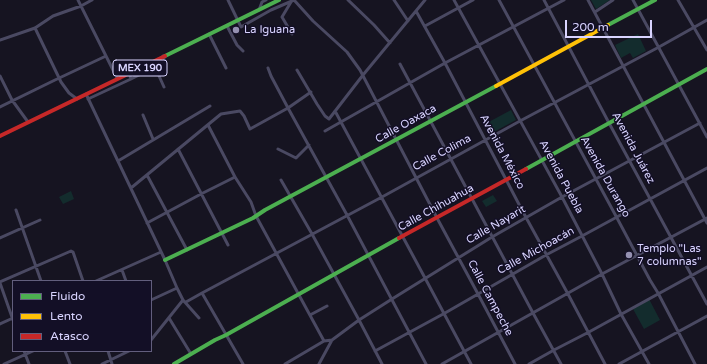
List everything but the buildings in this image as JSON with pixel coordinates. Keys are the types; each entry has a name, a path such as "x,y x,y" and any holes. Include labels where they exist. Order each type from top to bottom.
{"street":[{"path":"78,0 117,78"},
{"path":"0,40 35,28 53,16 81,6 92,0"},
{"path":"228,0 241,27 271,10 293,1"},
{"path":"259,10 262,2 266,0"},
{"name":"MEX 190","path":"0,136 77,99 87,96 117,78 279,0"},
{"path":"348,0 390,43"},
{"path":"394,0 408,21"},
{"path":"297,70 317,104 325,116 329,119 425,0"},
{"name":"Avenida Puebla","path":"454,0 562,197 621,314 649,364"},
{"path":"425,26 473,0"},
{"name":"Avenida Durango","path":"499,0 695,364"},
{"name":"Avenida Juárez","path":"544,0 707,304"},
{"path":"325,131 445,63 564,0"},
{"path":"442,364 602,274 706,220 588,0"},
{"path":"595,12 613,0"},
{"path":"633,0 707,137"},
{"name":"Calle Oaxaca","path":"165,260 256,216 655,0"},
{"path":"678,0 707,50"},
{"path":"292,34 282,17 293,1"},
{"name":"Calle Campeche","path":"293,1 355,61 515,364"},
{"name":"Avenida México","path":"416,11 605,364"},
{"name":"Calle Colima","path":"185,301 382,197 520,121 695,28 707,20"},
{"path":"227,26 237,45 243,51"},
{"path":"35,28 59,78 69,93 77,99"},
{"path":"210,34 226,68"},
{"path":"0,107 106,56"},
{"path":"163,56 165,62 131,79 87,96 178,288 185,301 199,318"},
{"path":"400,64 561,364"},
{"path":"145,65 147,71"},
{"path":"155,67 164,87"},
{"path":"268,68 426,364"},
{"name":"Calle Chihuahua","path":"174,364 402,236 542,161 707,69"},
{"path":"129,73 131,79"},
{"path":"0,76 12,100 28,122"},
{"path":"131,188 221,114 240,111 250,129 288,108 311,92"},
{"path":"118,161 210,106"},
{"path":"335,111 471,364"},
{"path":"143,116 153,139"},
{"name":"Calle Nayarit","path":"319,364 332,340 359,320 392,299 492,237 562,197 700,123"},
{"path":"208,125 235,177 251,202 256,216 324,341"},
{"path":"278,149 296,158 309,145"},
{"path":"178,149 228,245"},
{"name":"Calle Michoacán","path":"375,351 546,255 617,218 707,168"},
{"path":"148,175 187,250"},
{"path":"147,223 235,177"},
{"path":"281,180 382,364"},
{"path":"16,210 41,280"},
{"path":"0,238 40,220"},
{"path":"12,316 0,283 71,251 73,252 83,280"},
{"path":"98,280 161,252"},
{"path":"529,364 707,267"},
{"path":"122,270 126,280"},
{"path":"152,300 178,288"},
{"path":"202,293 243,364"},
{"path":"152,339 185,301"},
{"path":"310,315 327,306"},
{"path":"619,364 707,316"},
{"path":"169,318 191,354"},
{"path":"0,324 12,319"},
{"path":"285,364 290,363 324,341 332,340"},
{"path":"65,352 70,364"},
{"path":"108,352 112,364"},
{"path":"102,364 127,352"},
{"path":"4,364 25,353 28,364"}],"green space":[{"path":"591,0 610,0 596,9"},
{"path":"638,34 646,51 633,58 630,53 621,58 615,45"},
{"path":"511,110 516,120 490,134 485,124"},
{"path":"71,191 74,199 63,204 59,197"},
{"path":"493,195 497,201 486,207 482,201"},
{"path":"649,299 660,320 644,329 633,309"}],"traffic: fast":[{"path":"165,56 279,0"},
{"path":"608,25 655,0"},
{"path":"526,169 707,69"},
{"path":"165,260 253,218 265,210 496,86"},
{"path":"174,364 399,238"}],"traffic: slow":[{"path":"496,86 608,25"}],"traffic: jam":[{"path":"0,136 165,56"},
{"path":"399,238 526,169"}],"place":[{"name":"La Iguana","path":"236,30"},
{"name":"Templo \"Las 7 columnas\"","path":"629,255"}]}
